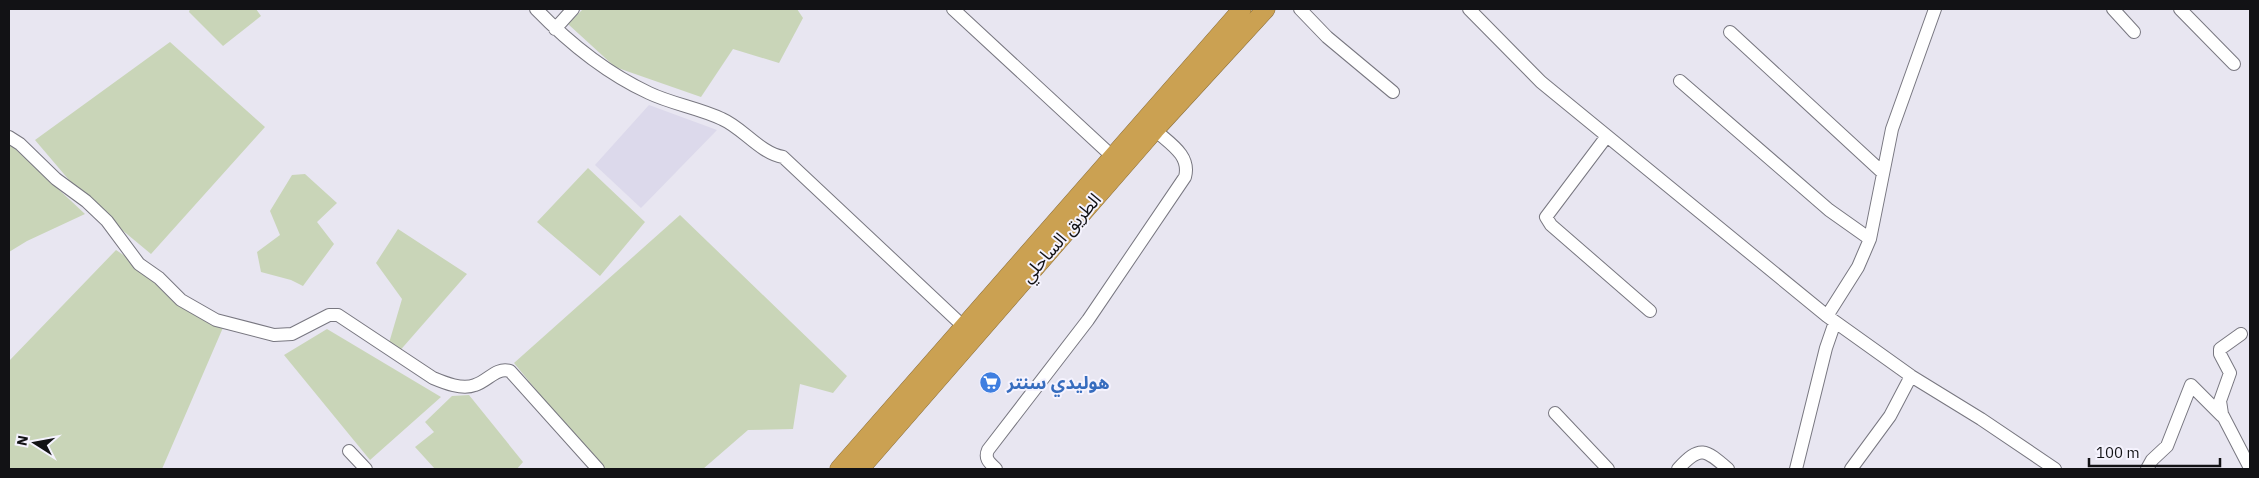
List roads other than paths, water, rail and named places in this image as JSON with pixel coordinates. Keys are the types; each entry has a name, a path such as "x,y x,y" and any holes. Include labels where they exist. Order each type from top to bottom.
{"highway":[{"name":"الطريق الساحلي","path":"839,469 1242,9"},
{"name":"الطريق الساحلي","path":"860,469 1155,130 1266,9"}],"street":[{"path":"536,9 556,29 607,70 650,94 723,119 768,151 783,157 963,326"},
{"path":"556,29 573,9"},
{"path":"953,9 1113,157"},
{"path":"1300,9 1327,37 1393,92"},
{"path":"1469,9 1541,82 1831,319 1911,376 1981,419 2054,469"},
{"path":"1796,469 1826,348 1831,319 1870,239 1892,129 1935,9"},
{"path":"2114,9 2134,32"},
{"path":"2180,9 2234,64"},
{"path":"1730,32 1882,172"},
{"path":"1680,81 1829,210 1870,239"},
{"path":"996,469 987,459 986,454 988,450 1088,320 1185,177 1187,166 1184,156 1155,130"},
{"path":"1607,136 1546,217 1551,225 1650,311"},
{"path":"9,137 20,144 56,179 86,202 107,222 139,264 159,278 181,300 216,320 274,335 292,334 329,315 338,315 433,378 455,386 474,386 499,370 510,370 598,469"},
{"path":"2241,334 2223,345 2220,349 2220,354 2230,374 2220,401 2224,417 2250,468"},
{"path":"1851,469 1890,416 1911,376"},
{"path":"2147,469 2152,460 2167,446 2191,385 2224,417"},
{"path":"1555,413 1608,469"},
{"path":"348,450 366,469"},
{"path":"1678,469 1691,455 1705,453 1714,457 1728,469"}],"place":[{"name":"هوليدي سنتر","path":"991,383"}]}
